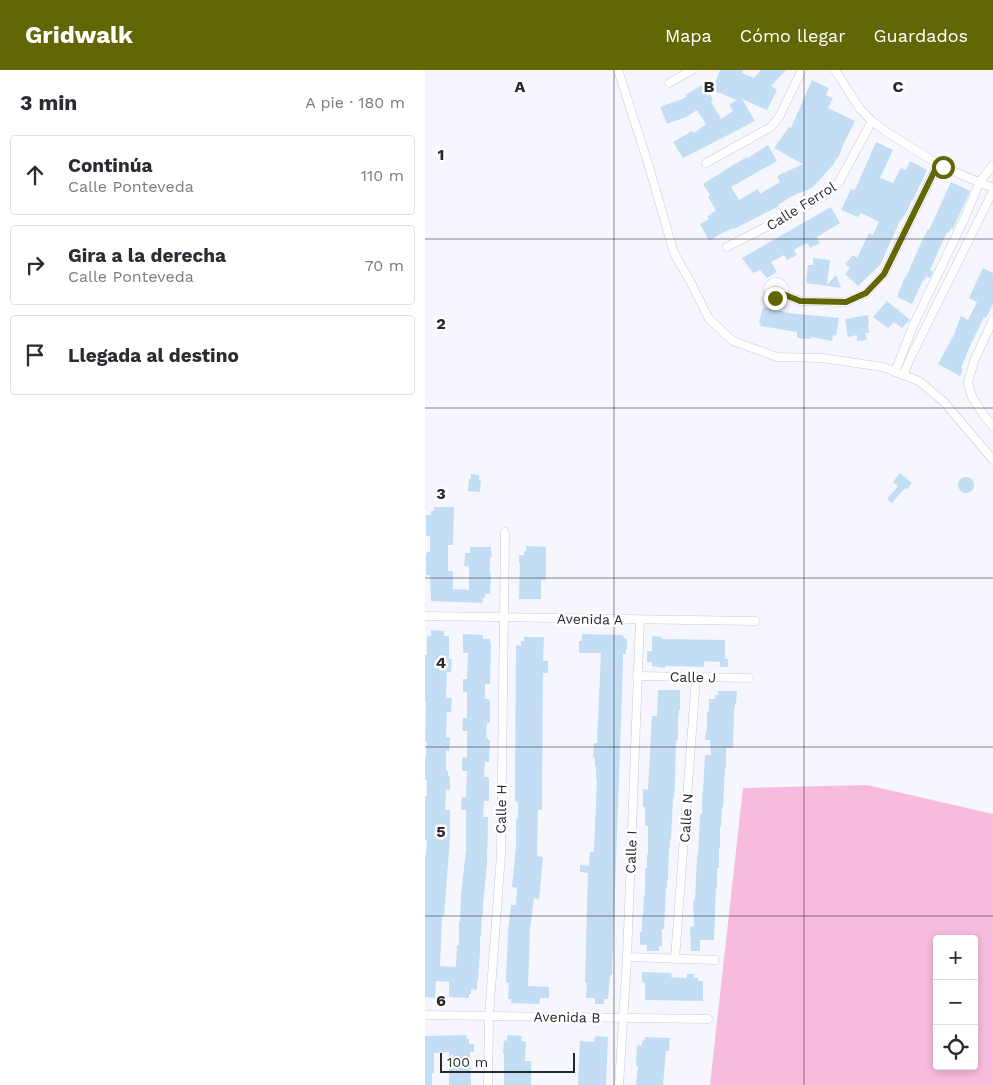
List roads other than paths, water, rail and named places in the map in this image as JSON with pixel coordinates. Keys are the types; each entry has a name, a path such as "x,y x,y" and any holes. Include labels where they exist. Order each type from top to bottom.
{"street":[{"path":"618,70 674,253 709,319 733,340 777,357 822,358 883,367 919,381 944,402 993,460"},
{"path":"669,84 692,70"},
{"path":"705,163 771,126 779,117 802,70"},
{"path":"835,70 860,109 872,121 938,164 993,190 909,360 899,374"},
{"name":"Calle Ferrol","path":"727,248 826,194 839,182 872,121"},
{"path":"783,294 800,301 846,302 866,293 884,274 938,164"},
{"path":"899,374 913,326 967,213 979,183 993,165"},
{"path":"993,320 974,361 968,383 972,397 985,418 993,426"},
{"name":"Calle H","path":"488,1085 489,1016 501,854 505,532"},
{"name":"Avenida A","path":"425,616 755,621"},
{"name":"Calle I","path":"619,1085 627,957 640,620"},
{"name":"Calle J","path":"637,676 749,678"},
{"name":"Calle N","path":"675,959 697,677"},
{"path":"627,957 715,960"},
{"name":"Avenida B","path":"425,1015 708,1019"}]}
